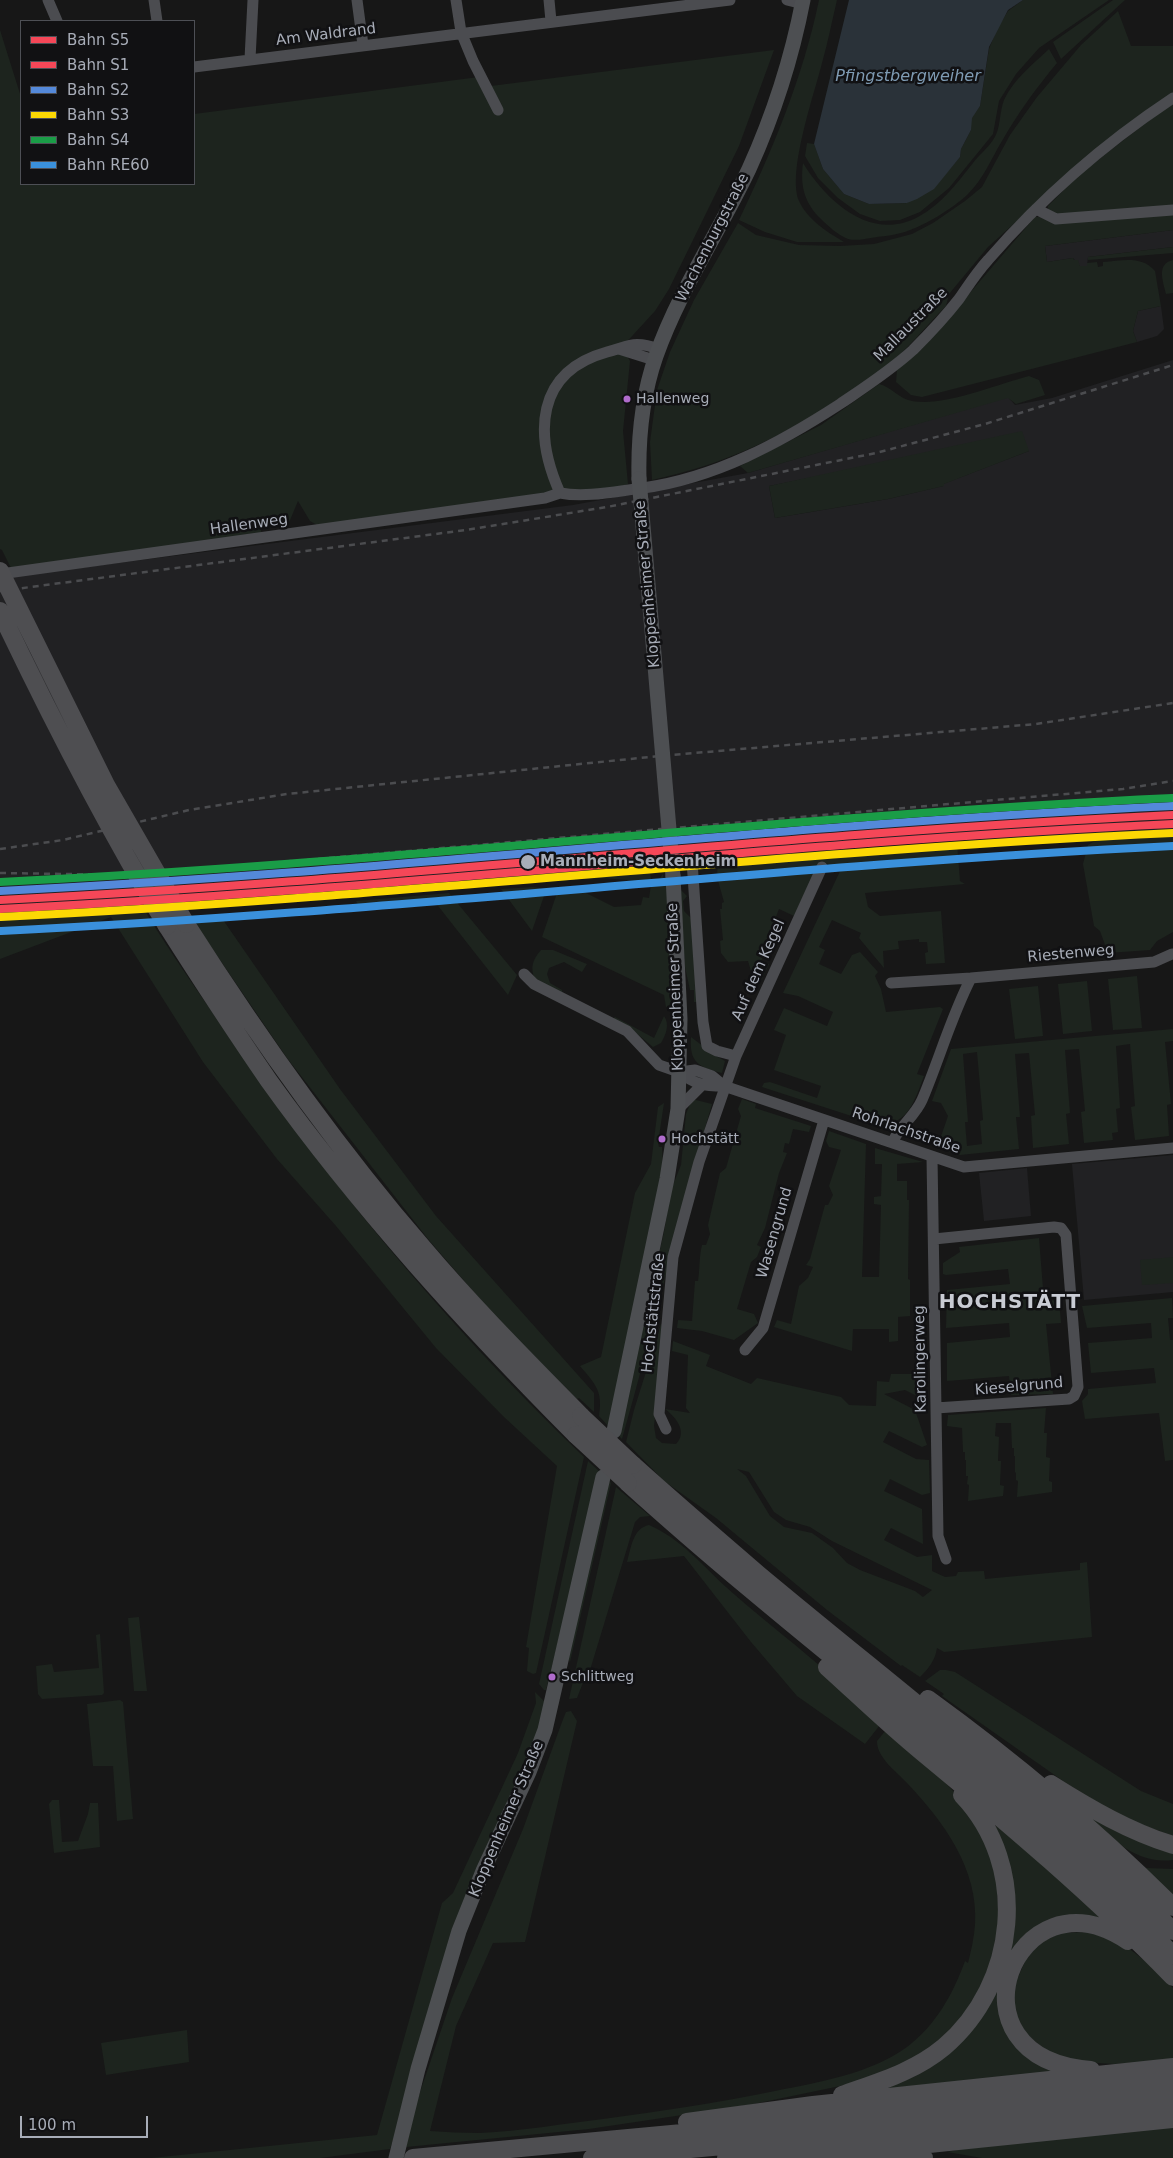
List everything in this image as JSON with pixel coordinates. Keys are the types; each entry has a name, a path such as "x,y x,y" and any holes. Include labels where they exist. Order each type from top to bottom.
{"highway":[{"path":"0,573 106,786 186,924 267,1047 355,1166 460,1291 581,1416 633,1465 751,1568 843,1643 894,1698 1092,1854 1173,1931"},
{"path":"0,611 89,789 138,879 167,926 264,1073 342,1177 415,1265 576,1435 710,1556 801,1631 805,1647 894,1698 910,1711 1091,1875 1173,1954"},
{"path":"910,1711 984,1740 1082,1804 1122,1824 1173,1844"},
{"path":"813,2105 902,2073 924,2062 943,2048 962,2030 980,2006 1001,1958 1007,1928 1007,1899 1004,1876 996,1847 981,1817 922,1753 910,1711"},
{"path":"984,1740 1080,1820 1173,1907"},
{"path":"922,1753 950,1774 1037,1848 1173,1977"},
{"path":"1128,2073 1065,2066 1049,2061 1031,2050 1015,2032 1008,2014 1005,1998 1007,1978 1013,1963 1028,1943 1047,1930 1070,1924 1103,1927 1153,1956"},
{"path":"594,2150 636,2130 813,2105 1173,2067"},
{"path":"413,2158 594,2150 887,2114 1173,2084"},
{"path":"631,2154 888,2131 1173,2102"},
{"path":"726,2158 842,2153 1173,2118"},
{"path":"594,2150 660,2158"},
{"path":"842,2153 865,2157 924,2158"}],"main road":[{"name":"Wachenburgstraße","path":"639,479 638,444 642,407 657,354 681,298 757,150 783,77 803,2"},
{"name":"Kloppenheimer Straße","path":"614,1431 668,1179 678,1109 679,1072 680,1020 673,876 639,479"},
{"name":"Kloppenheimer Straße","path":"396,2158 423,2052 459,1931 483,1871 529,1772 545,1730 603,1476"}],"street":[{"path":"48,0 57,20"},
{"path":"154,0 157,20"},
{"path":"250,59 253,0"},
{"path":"357,0 363,45"},
{"path":"456,0 461,32 498,110"},
{"path":"549,0 552,21"},
{"name":"Am Waldrand","path":"195,67 461,32 730,0"},
{"path":"787,0 803,2"},
{"name":"Mallaustraße","path":"560,493 569,495 617,491 673,482 732,464 800,429 880,378 913,350 957,301 987,260 1036,210 1119,138 1173,98"},
{"path":"1036,210 1056,219 1173,210"},
{"path":"560,493 545,444 543,426 550,398 558,384 569,372 584,361 627,346 642,343 657,354"},
{"name":"Hallenweg","path":"0,573 545,498 560,493"},
{"path":"692,861 702,1022 707,1046"},
{"name":"Auf dem Kegel","path":"724,1086 822,867"},
{"name":"Riestenweg","path":"891,983 1154,962 1172,954"},
{"path":"524,974 534,984 627,1031 659,1065 679,1072"},
{"path":"893,1141 897,1132 919,1107 961,996 971,978"},
{"path":"696,1038 717,1051 736,1056"},
{"name":"Rohrlachstraße","path":"679,1072 695,1070 712,1076 724,1086"},
{"name":"Rohrlachstraße","path":"679,1072 692,1083 724,1086 893,1141 932,1157 964,1167 1173,1148"},
{"path":"678,1109 702,1085"},
{"name":"Hochstättstraße","path":"666,1429 660,1414 673,1257 699,1162 724,1086"},
{"name":"Wasengrund","path":"745,1350 763,1328 824,1120"},
{"name":"Karolingerweg","path":"932,1157 938,1536 946,1559"},
{"name":"Kieselgrund","path":"934,1239 1054,1227 1062,1228 1066,1236 1078,1387 1074,1396 1069,1399 936,1408"}],"shaded area":[{"path":"819,0 837,0 803,133 796,172 796,188 799,201 807,214 824,229 844,242 797,242 765,232 739,220 764,166 796,85"},
{"path":"1023,0 1109,0 1039,48 1016,74 999,101 993,134 949,188 920,212 900,220 880,221 860,214 838,198 818,178 805,156 807,143 814,144 823,169 844,194 869,204 907,203 949,170 960,157 961,149 971,130 971,118 980,106 989,49 997,29 1008,11"},
{"path":"1113,0 1125,0 1061,59 1053,42"},
{"path":"1118,11 1131,46 1173,46 1173,94 1038,202 988,247 949,294 946,306 883,369 828,406 781,434 732,456 652,480 650,442 657,390 670,352 694,300 738,223 756,235 799,245 840,246 874,244 912,234 933,223 982,187 1010,135 1037,97 1081,45"},
{"path":"0,30 20,94 20,185 195,185 195,114 479,77 483,87 774,50 739,146 669,289 655,311 622,347 630,361 623,431 628,484 613,489 317,525 310,521 298,501 288,525 260,527 262,534 12,570 0,549"},
{"path":"1049,49 1057,63 1021,110 978,183 967,195 945,212 909,231 854,240 848,239 833,230 815,213 804,193 802,179 803,163 824,191 838,204 852,214 867,221 884,225 901,223 926,212 948,193 991,143 996,136 1002,105 1008,93 1024,73"},
{"path":"1173,102 1173,207 1057,215 1048,210 1048,206 1081,173"},
{"path":"1173,213 1173,230 1045,246 1047,262 1073,258 1078,260 1080,266 1087,266 1087,263 1097,262 1098,267 1103,266 1103,262 1131,260 1144,263 1155,271 1161,306 1138,311 1133,331 1137,342 922,397 911,395 896,382 897,370 951,315 1035,217"},
{"path":"1173,230 1173,247 1088,257 1087,266 1080,266 1073,258 1047,262 1045,246"},
{"path":"1173,247 1173,253 1088,260 1088,257"},
{"path":"1173,260 1173,293 1166,294 1162,279 1163,269 1164,265"},
{"path":"1161,306 1164,329 1157,336 1137,342 1133,331 1138,311"},
{"path":"1173,360 1173,830 778,849 698,856 698,862 604,871 603,868 185,902 0,910 0,578 573,505 748,473 1008,397 1015,405 1052,398","holes":["1029,451 943,484 943,486 888,499 775,518 769,486 804,479"]},
{"path":"1029,376 1039,380 1045,395 1016,404 1008,398 748,473 740,466 821,425 879,384 907,400 925,402 970,394"},
{"path":"1022,431 1029,451 944,484 944,486 888,499 775,518 769,486"},
{"path":"1173,836 1173,932 1157,941 1150,950 1108,953 1100,931 1094,926 1083,864 1088,845 1097,840"},
{"path":"957,843 960,881 965,884 865,893 868,907 880,916 941,911 945,963 926,964 927,942 919,942 919,939 898,941 899,949 883,951 884,968 859,938 861,933 832,920 819,947 825,950 819,964 841,974 852,955 860,952 878,972 875,976 881,989 886,1012 940,1007 943,1009 917,1074 924,1076 908,1112 894,1122 885,1124 873,1123 762,1087 764,1083 770,1082 817,1098 821,1086 774,1070 786,1035 774,1030 784,1008 827,1026 833,1012 798,996 783,993 841,869 820,861 794,916 779,909 763,950 766,951 761,961 769,964 761,981 753,978 748,961 728,962 721,953 720,941 723,940 720,909 722,909 722,903 724,902 717,877 718,859 782,853"},
{"path":"649,867 651,879 641,881 600,878 537,882 190,910 185,902 604,868 604,871"},
{"path":"663,874 664,882 667,882 672,983 671,1009 666,1007 664,995 542,937 557,893 580,890 614,907 641,905 643,897 649,898 651,885 655,885"},
{"path":"540,888 545,893 532,931 501,889"},
{"path":"680,889 687,896 683,901 684,911 691,918 698,1002 694,1002 694,990 690,990 685,967"},
{"path":"449,893 517,975 508,995 435,902 359,906 356,901"},
{"path":"141,904 174,957 251,1069 339,1187 385,1244 482,1353 584,1457 536,1673 533,1674 527,1671 529,1648 526,1647 557,1466 504,1417 436,1348 336,1226 277,1159 203,1062 111,917 0,959 0,910"},
{"path":"219,914 340,1089 436,1216 594,1393 594,1412 579,1398 577,1399 497,1319 428,1239 287,1058 190,916"},
{"path":"541,950 553,950 587,964 582,972 564,962 549,968 547,974 550,983 562,990 563,994 535,980 533,964"},
{"path":"1137,976 1142,1028 1113,1030 1108,979"},
{"path":"1087,981 1092,1031 1063,1034 1058,984"},
{"path":"1038,986 1043,1036 1015,1039 1009,989"},
{"path":"664,1016 667,1022 666,1033 661,1043 653,1047 636,1033 612,1020 615,1017 654,1038"},
{"path":"1173,1029 1173,1041 1165,1042 1171,1104 1167,1105 1169,1136 1135,1140 1131,1107 1135,1106 1130,1044 1116,1046 1120,1108 1116,1109 1118,1132 1112,1133 1113,1140 1084,1143 1081,1112 1085,1111 1079,1049 1065,1050 1070,1113 1066,1114 1069,1144 1033,1148 1031,1116 1035,1115 1029,1053 1015,1054 1020,1117 1016,1117 1019,1149 960,1155 937,1148 948,1116 941,1103 932,1101 951,1049","holes":["977,1052 983,1120 980,1121 982,1144 967,1146 965,1122 968,1122 963,1054"]},
{"path":"691,1037 725,1061 722,1073 702,1066 697,1062 692,1053"},
{"path":"692,1099 712,1104 622,1439 618,1435 664,1232 671,1190 681,1165 686,1114"},
{"path":"742,1099 756,1104 755,1108 811,1126 809,1132 793,1129 789,1144 785,1143 783,1152 787,1153 779,1173 765,1228 757,1245 761,1247 757,1257 751,1262 737,1309 754,1314 758,1323 734,1340 702,1331 677,1328 678,1320 692,1321 695,1281 698,1281 702,1245 706,1245 710,1234 708,1225 720,1173 726,1168 741,1116 738,1109"},
{"path":"664,1103 658,1143 659,1147 662,1147 663,1169 609,1427 599,1416 600,1400 597,1389 580,1366 601,1357 635,1193 651,1164 658,1107"},
{"path":"829,1131 866,1144 862,1277 879,1277 881,1205 874,1204 874,1197 881,1196 882,1164 875,1164 875,1148 923,1162 897,1164 897,1181 907,1181 907,1200 909,1200 908,1279 910,1280 910,1316 898,1317 898,1341 889,1342 889,1329 853,1329 852,1351 774,1327 777,1320 791,1324 799,1286 808,1278 813,1267 806,1265 810,1259 825,1205 828,1205 833,1195 829,1186 841,1150 829,1147 826,1141"},
{"path":"1173,1155 1173,1292 1084,1300 1072,1164"},
{"path":"1027,1168 1031,1216 984,1221 979,1173"},
{"path":"1039,1238 1044,1301 1059,1300 1061,1323 1046,1324 1053,1394 1011,1395 1009,1376 947,1381 947,1343 1010,1337 1009,1323 946,1328 947,1290 1010,1284 1008,1269 946,1275 943,1274 943,1263 960,1252 959,1247"},
{"path":"1173,1257 1173,1283 1142,1285 1140,1260"},
{"path":"1172,1298 1173,1318 1168,1318 1170,1340 1173,1340 1173,1460 1165,1461 1159,1413 1085,1419 1082,1401 1088,1394 1088,1389 1156,1383 1154,1368 1091,1373 1088,1343 1152,1338 1151,1323 1087,1328 1082,1306"},
{"path":"665,1323 654,1426 656,1438 662,1443 676,1444 681,1435 681,1430 676,1420 665,1409 690,1413 686,1408 688,1355 672,1351 673,1341 710,1355 706,1366 751,1384 757,1378 841,1397 849,1405 876,1406 877,1381 889,1382 891,1374 923,1374 921,1398 905,1390 884,1394 915,1410 927,1445 922,1447 889,1431 883,1442 916,1459 929,1460 930,1493 922,1495 890,1479 884,1491 922,1509 923,1544 891,1528 884,1540 917,1557 932,1555 932,1571 945,1577 956,1576 958,1572 984,1571 985,1579 1080,1570 1080,1563 1087,1562 1092,1637 944,1652 937,1648 931,1664 920,1677 901,1666 827,1610 716,1518 664,1481 626,1442 661,1324","holes":["737,1469 749,1472 774,1512 786,1520 810,1527 832,1541 932,1590 923,1597 915,1591 860,1570 847,1563 833,1548 812,1533 784,1527 770,1516 746,1476"]},
{"path":"1046,1408 1044,1433 1047,1433 1046,1457 1050,1458 1049,1481 1052,1482 1052,1492 1017,1497 1018,1481 1016,1480 1015,1472 1014,1448 1012,1448 1011,1423 996,1423 995,1436 999,1437 998,1461 1001,1461 1000,1485 1004,1486 1003,1496 968,1501 969,1485 967,1484 968,1476 966,1476 965,1452 963,1452 962,1428 947,1426 948,1415"},
{"path":"588,1461 600,1472 546,1690 544,1690 539,1684"},
{"path":"608,1480 611,1483 570,1662 568,1658"},
{"path":"616,1487 650,1516 640,1517 635,1522 587,1680 584,1680 577,1698 569,1699"},
{"path":"649,1525 681,1545 745,1604 825,1670 863,1706 880,1725 865,1744 797,1696 751,1642 684,1556 627,1562 636,1534 639,1530"},
{"path":"139,1617 147,1691 134,1691 128,1618"},
{"path":"100,1634 104,1693 102,1695 42,1699 38,1694 36,1666 52,1664 54,1672 99,1668 96,1635"},
{"path":"940,1670 955,1672 1141,1791 1173,1804 1173,1836 1113,1812 1066,1783 942,1696 944,1694 925,1681"},
{"path":"535,1692 547,1704 390,2149 320,2158 151,2158 377,2135 442,1903 453,1893 518,1753 536,1703"},
{"path":"120,1700 123,1702 133,1819 117,1821 113,1766 93,1766 87,1704"},
{"path":"571,1711 577,1721 525,1942 493,1943 456,2026 430,2131 480,2133 526,2129 711,2103 844,2076 877,2064 907,2047 935,2019 949,1997 965,1961 968,1963 975,1930 975,1904 965,1865 956,1847 933,1813 880,1753 877,1741 886,1730 932,1769 959,1797 984,1835 1001,1895 994,1960 969,2012 923,2055 864,2081 749,2105 589,2129 406,2147 417,2101 452,1998 523,1829 566,1712"},
{"path":"52,1800 59,1800 62,1842 78,1841 90,1803 98,1803 100,1847 54,1853 49,1804"},
{"path":"1081,1810 1173,1851 1173,1860 1146,1858 1133,1853 1111,1838"},
{"path":"993,1824 1014,1838 1109,1924 1039,1930 1003,2011 1065,2071 863,2093 919,2070 1002,1969"},
{"path":"1143,1869 1173,1869 1173,1897"},
{"path":"1088,1932 1123,1944 1149,1964 1173,1988 1173,2061 1114,2064 1081,2062 1055,2056 1028,2037 1016,2015 1013,1989 1026,1957 1044,1941 1061,1933"},
{"path":"187,2030 189,2062 106,2075 101,2043"},
{"path":"1173,2126 1173,2158 982,2158 947,2152 970,2147"}],"water":[{"name":"Pfingstbergweiher","path":"849,0 1023,0 1008,10 989,47 980,106 972,118 971,130 961,149 960,157 934,189 907,203 869,204 844,194 823,169 814,144"}],"railway":[{"path":"0,591 466,530 607,507 876,453 985,424 1173,365"},
{"path":"0,849 63,840 189,810 287,794 659,756 1036,724 1173,703"},
{"path":"0,873 131,875 1123,789 1173,781"}],"rail line":[{"name":"S4","path":"0,882 147,874 879,816 1172,798"},
{"name":"S2","path":"0,891 147,883 440,861 879,824 1173,806"},
{"name":"S5","path":"0,900 147,892 440,870 879,833 1173,815"},
{"name":"S1","path":"0,909 147,901 440,879 879,842 1173,824"},
{"name":"S3","path":"1,917 148,909 879,851 1173,833"},
{"name":"RE60","path":"1,931 148,923 1026,854 1173,846"}],"place":[{"name":"Hallenweg","path":"627,399"},
{"name":"Mannheim-Seckenheim","path":"528,862"},
{"name":"Hochstätt","path":"662,1139"},
{"name":"Schlittweg","path":"552,1677"}],"district":[{"name":"HOCHSTÄTT","path":"1010,1303"}]}
